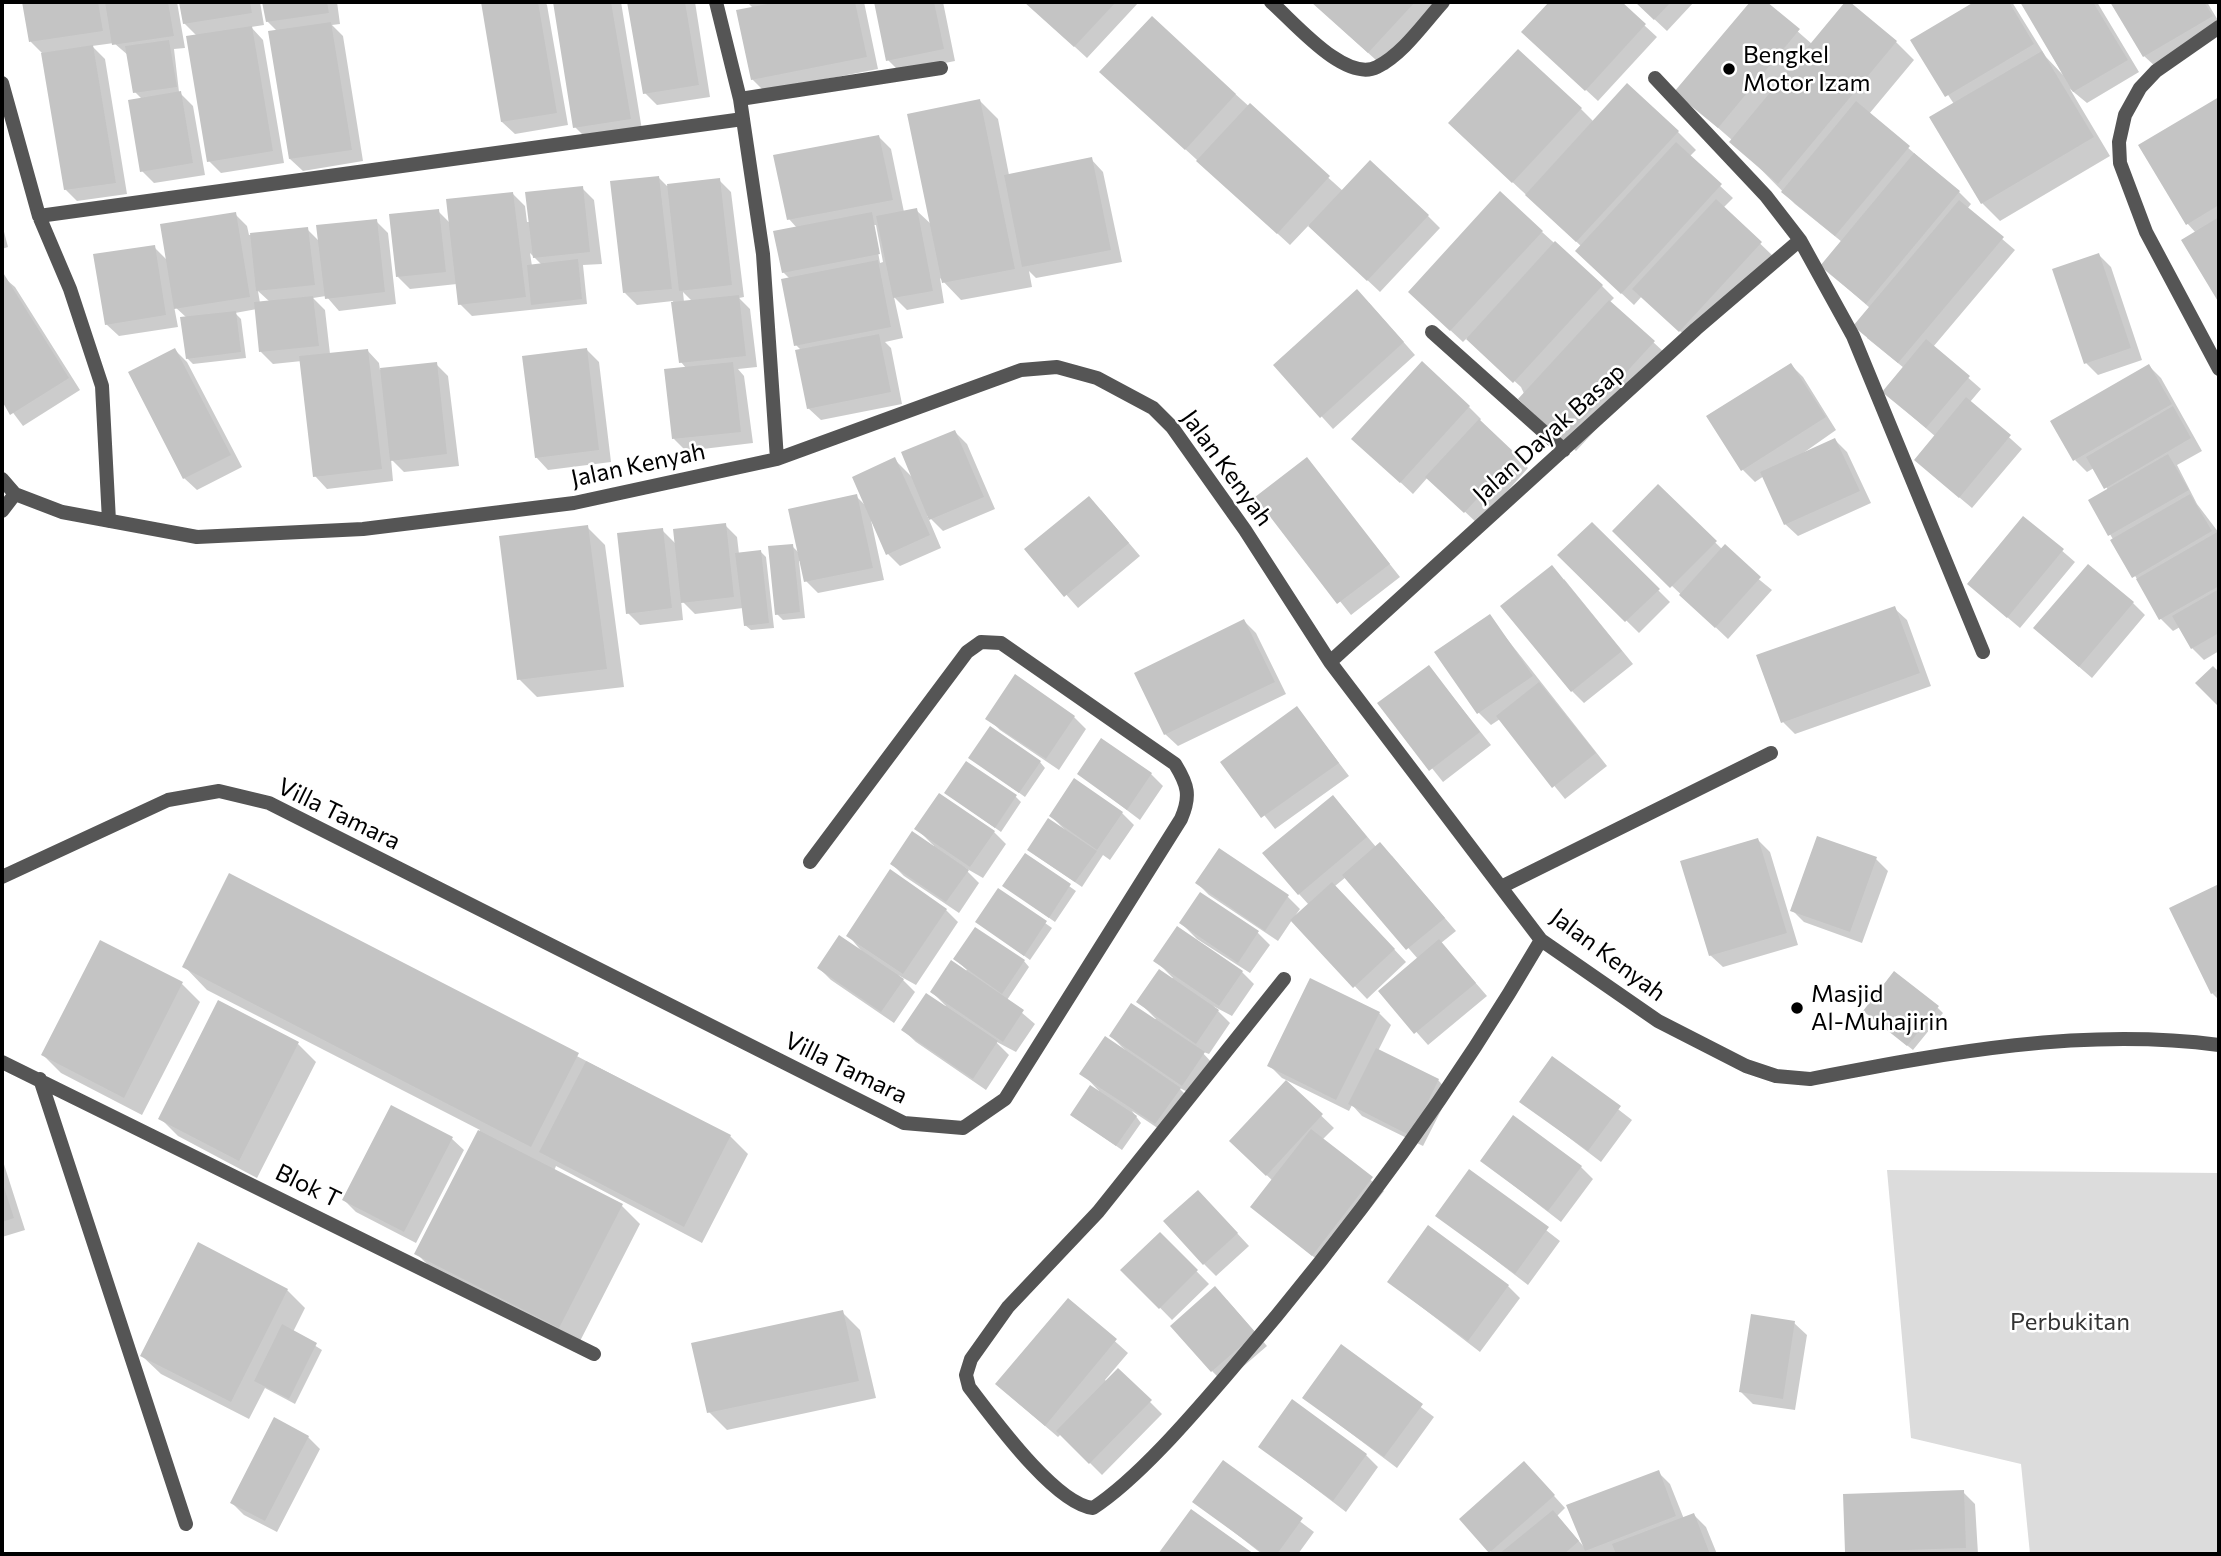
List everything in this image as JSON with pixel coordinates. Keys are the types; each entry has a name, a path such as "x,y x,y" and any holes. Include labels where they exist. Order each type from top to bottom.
{"street":[{"path":"716,2 740,99 763,254 777,459"},
{"path":"1271,2 1340,65 1362,70 1375,68 1387,60 1443,2"},
{"path":"2218,360 2146,232 2120,163 2119,142 2125,115 2140,88 2156,71 2219,27"},
{"path":"740,99 940,68"},
{"path":"1655,78 1766,196 1800,240 1853,336 1983,652"},
{"path":"2,83 40,216 70,289 102,386 109,521"},
{"path":"40,216 743,119"},
{"name":"Jalan Dayak Basap","path":"1330,662 1696,329 1800,240"},
{"path":"1432,332 1564,450"},
{"name":"Jalan Kenyah","path":"2,479 15,494 62,512 198,537 363,529 574,503 777,459 1021,370 1057,367 1097,378 1153,408 1172,427 1245,530 1330,662 1541,940 1639,1010 1746,1066 1776,1076 1810,1079 2015,1043 2085,1039 2219,1045"},
{"path":"2,512 15,494"},
{"name":"Villa Tamara","path":"2,877 168,800 219,791 269,803 904,1123 963,1128 1005,1099 1181,819 1189,800 1187,782 1175,764 1001,643 981,642 967,652 810,862"},
{"path":"1501,887 1771,752"},
{"path":"1284,979 1098,1212 1008,1307 971,1359 967,1375 969,1387 1034,1467 1079,1507 1093,1508 1118,1491 1205,1399 1308,1281 1497,1017 1541,940"},
{"name":"Blok T","path":"2,1062 594,1354"},
{"path":"40,1079 186,1524"}],"green space":[{"name":"Perbukitan","path":"1887,1170 2219,1173 2219,1554 2030,1554 2021,1464 1911,1438"}],"building":[{"path":"22,2 98,2 103,31 29,42"},
{"path":"105,2 168,2 174,36 112,45"},
{"path":"179,2 250,2 252,13 183,24"},
{"path":"262,2 327,2 329,13 266,22"},
{"path":"481,2 538,2 557,113 501,122"},
{"path":"553,2 611,2 631,119 573,128"},
{"path":"627,2 685,2 699,85 643,94"},
{"path":"778,2 855,2 867,57 751,80 736,10"},
{"path":"874,2 934,2 944,49 886,61"},
{"path":"1024,2 1116,2 1074,47"},
{"path":"1311,2 1415,2 1368,53"},
{"path":"1549,2 1622,2 1646,24 1585,91 1521,32"},
{"path":"1635,2 1671,2 1654,20"},
{"path":"1750,2 1767,2 1800,29 1718,128 1674,92"},
{"path":"1845,2 1850,2 1897,41 1778,184 1729,142"},
{"path":"1974,2 2009,2 2034,44 1945,97 1910,40"},
{"path":"2020,2 2093,2 2128,60 2073,92"},
{"path":"2110,2 2204,2 2213,16 2143,57"},
{"path":"1152,16 1236,94 1185,150 1099,72"},
{"path":"331,22 352,150 289,159 268,31"},
{"path":"252,26 273,151 207,162 186,36"},
{"path":"169,40 177,87 133,93 125,46"},
{"path":"93,45 116,183 64,190 41,53"},
{"path":"1518,49 1582,108 1512,183 1448,123"},
{"path":"2042,51 2094,137 1981,204 1929,117"},
{"path":"1627,83 1679,131 1576,242 1525,195"},
{"path":"181,91 193,163 140,172 128,100"},
{"path":"2219,97 2219,205 2186,225 2138,145"},
{"path":"980,99 1015,269 942,283 907,114"},
{"path":"1856,101 1910,146 1835,236 1781,192"},
{"path":"1250,103 1330,176 1277,234 1196,161"},
{"path":"879,135 893,200 787,220 773,155"},
{"path":"1676,142 1722,184 1621,294 1575,251"},
{"path":"1914,153 1960,191 1866,304 1820,266"},
{"path":"1092,157 1111,250 1022,267 1004,175"},
{"path":"1370,160 1429,215 1367,281 1308,226"},
{"path":"659,176 672,289 623,293 610,181"},
{"path":"720,178 732,285 679,291 667,184"},
{"path":"583,186 590,252 533,258 525,192"},
{"path":"1500,191 1543,231 1450,331 1408,292"},
{"path":"513,192 526,297 458,305 446,199"},
{"path":"1716,199 1762,242 1679,332 1632,289"},
{"path":"1959,200 2004,237 1898,363 1853,326"},
{"path":"917,208 933,291 893,298 876,216"},
{"path":"439,209 446,272 396,277 389,214"},
{"path":"236,212 250,297 174,309 160,224"},
{"path":"872,212 880,254 782,273 773,231"},
{"path":"2219,217 2219,303 2181,240"},
{"path":"377,219 385,292 325,299 316,225"},
{"path":"308,227 315,285 256,291 250,233"},
{"path":"1555,241 1603,285 1513,383 1466,339"},
{"path":"155,245 166,315 105,325 93,254"},
{"path":"2099,253 2131,348 2084,364 2052,269"},
{"path":"578,259 582,299 531,305 527,265"},
{"path":"878,260 891,327 794,346 781,279"},
{"path":"2,271 69,378 10,415 2,401"},
{"path":"1357,289 1404,342 1320,418 1273,365"},
{"path":"739,295 746,356 679,363 671,302"},
{"path":"313,296 319,346 259,352 254,302"},
{"path":"1609,300 1655,341 1563,441 1518,399"},
{"path":"236,311 241,352 186,359 180,317"},
{"path":"879,334 891,392 807,409 795,350"},
{"path":"1926,339 1970,376 1926,428 1882,392"},
{"path":"175,348 231,455 183,479 128,372"},
{"path":"587,348 599,450 535,458 522,356"},
{"path":"368,349 382,469 313,477 299,356"},
{"path":"1422,361 1470,406 1400,483 1351,439"},
{"path":"437,362 447,454 390,461 380,368"},
{"path":"733,362 741,432 672,439 664,369"},
{"path":"1791,363 1826,417 1741,471 1706,416"},
{"path":"2149,364 2172,404 2073,461 2050,421"},
{"path":"1966,397 2011,435 1959,498 1914,460"},
{"path":"2173,406 2191,438 2104,489 2086,457"},
{"path":"1479,419 1517,455 1464,513 1425,477"},
{"path":"955,430 984,497 929,520 901,452"},
{"path":"1835,438 1860,491 1784,525 1760,472"},
{"path":"2168,454 2189,490 2108,536 2088,500"},
{"path":"895,457 930,535 886,555 852,477"},
{"path":"1307,457 1390,564 1337,604 1255,497"},
{"path":"1658,484 1717,541 1670,588 1612,531"},
{"path":"857,494 873,568 804,582 788,509"},
{"path":"2190,494 2212,531 2132,578 2110,540"},
{"path":"1089,496 1129,543 1064,597 1024,549"},
{"path":"2023,516 2064,549 2007,618 1967,584"},
{"path":"1592,522 1660,589 1625,622 1557,555"},
{"path":"726,523 734,597 681,603 673,529"},
{"path":"588,525 607,669 517,680 499,536"},
{"path":"663,528 672,608 626,614 617,533"},
{"path":"2219,531 2219,586 2159,620 2136,579"},
{"path":"793,544 800,612 775,615 768,546"},
{"path":"1725,544 1761,577 1715,628 1679,595"},
{"path":"761,550 769,623 744,626 735,553"},
{"path":"2088,564 2134,602 2079,667 2033,628"},
{"path":"1552,565 1622,651 1571,692 1500,606"},
{"path":"2219,589 2219,633 2191,649 2172,616"},
{"path":"1895,606 1920,673 1781,723 1756,655"},
{"path":"1490,614 1533,676 1477,714 1434,652"},
{"path":"1244,619 1275,682 1164,735 1134,673"},
{"path":"1429,665 1480,732 1429,771 1377,703"},
{"path":"2213,666 2219,672 2219,707 2195,683"},
{"path":"1015,674 1075,716 1046,759 985,719"},
{"path":"1539,682 1596,753 1552,788 1496,716"},
{"path":"1297,706 1339,763 1261,818 1220,762"},
{"path":"990,726 1041,761 1019,793 968,758"},
{"path":"1101,738 1152,773 1127,810 1077,774"},
{"path":"966,761 1017,795 995,828 944,793"},
{"path":"1074,778 1123,812 1097,850 1049,816"},
{"path":"939,793 995,831 970,867 914,829"},
{"path":"1333,795 1367,837 1298,895 1262,853"},
{"path":"1048,818 1097,851 1075,882 1027,850"},
{"path":"912,831 969,870 946,902 890,864"},
{"path":"1817,836 1877,857 1850,932 1790,911"},
{"path":"1758,838 1787,933 1709,956 1680,861"},
{"path":"1380,842 1445,918 1406,950 1342,875"},
{"path":"1219,848 1289,895 1265,931 1195,883"},
{"path":"1025,853 1071,884 1049,918 1002,886"},
{"path":"890,869 947,909 903,974 846,936"},
{"path":"229,873 579,1053 531,1147 182,967"},
{"path":"1332,882 1395,949 1353,988 1290,920"},
{"path":"2219,884 2219,990 2211,994 2169,908"},
{"path":"998,888 1047,921 1024,956 975,922"},
{"path":"1200,892 1259,931 1238,963 1179,923"},
{"path":"1177,926 1243,971 1219,1006 1153,961"},
{"path":"975,927 1025,960 1002,994 953,959"},
{"path":"839,935 904,979 881,1012 817,968"},
{"path":"1439,939 1476,983 1414,1034 1378,991"},
{"path":"100,940 183,982 124,1098 41,1055"},
{"path":"951,960 1024,1010 1003,1042 930,992"},
{"path":"1159,969 1219,1010 1196,1044 1136,1002"},
{"path":"1894,971 1939,1006 1907,1046 1863,1011"},
{"path":"1310,978 1380,1012 1336,1100 1267,1066"},
{"path":"926,993 998,1041 973,1079 901,1030"},
{"path":"218,1000 299,1042 239,1161 158,1119"},
{"path":"1131,1003 1205,1052 1182,1086 1109,1036"},
{"path":"1105,1036 1181,1088 1155,1124 1079,1074"},
{"path":"1376,1048 1439,1079 1411,1136 1348,1104"},
{"path":"1552,1056 1621,1106 1588,1151 1519,1102"},
{"path":"586,1061 731,1135 684,1227 539,1152"},
{"path":"1286,1080 1323,1114 1266,1176 1229,1141"},
{"path":"1090,1085 1137,1116 1116,1146 1070,1115"},
{"path":"391,1105 453,1137 404,1232 342,1200"},
{"path":"1513,1115 1582,1166 1548,1211 1480,1161"},
{"path":"1311,1129 1373,1177 1312,1256 1250,1207"},
{"path":"478,1130 623,1204 559,1328 414,1254"},
{"path":"1469,1169 1549,1227 1515,1274 1435,1216"},
{"path":"2,1181 14,1218 2,1222"},
{"path":"1198,1190 1238,1233 1203,1265 1163,1221"},
{"path":"1428,1225 1509,1285 1468,1341 1387,1282"},
{"path":"1160,1232 1198,1270 1159,1309 1120,1270"},
{"path":"198,1242 288,1289 231,1402 140,1356"},
{"path":"1215,1286 1256,1333 1211,1372 1170,1326"},
{"path":"1068,1298 1117,1339 1045,1426 995,1384"},
{"path":"843,1310 859,1381 707,1413 691,1343"},
{"path":"1751,1314 1795,1321 1783,1399 1739,1392"},
{"path":"282,1324 317,1343 289,1399 254,1381"},
{"path":"1341,1344 1423,1404 1384,1457 1302,1398"},
{"path":"1118,1368 1152,1400 1089,1464 1056,1431"},
{"path":"1292,1399 1367,1454 1333,1501 1258,1447"},
{"path":"274,1417 309,1436 265,1521 230,1503"},
{"path":"1223,1460 1303,1518 1277,1554 1264,1554 1192,1502"},
{"path":"1524,1461 1555,1495 1489,1553 1459,1519"},
{"path":"1659,1470 1676,1516 1585,1551 1566,1505"},
{"path":"1964,1490 1966,1548 1845,1552 1843,1494"},
{"path":"1191,1509 1254,1554 1158,1554"},
{"path":"1553,1510 1579,1541 1564,1554 1499,1554"},
{"path":"1694,1513 1710,1554 1616,1554 1612,1544"}],"place":[{"name":"Bengkel Motor Izam","path":"1729,69"},
{"name":"Masjid Al-Muhajirin","path":"1797,1008"}]}
